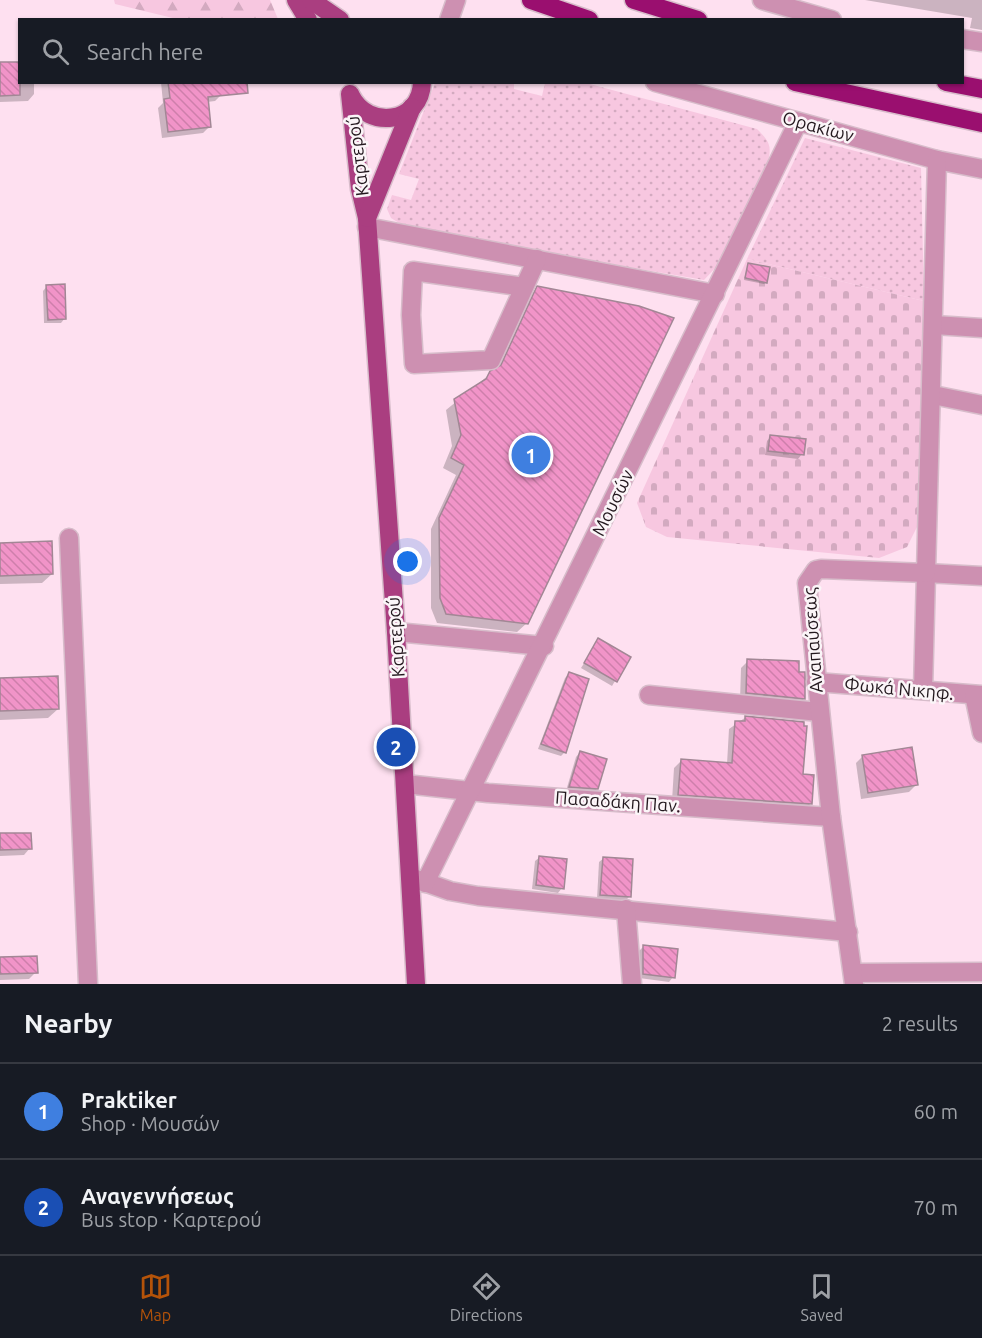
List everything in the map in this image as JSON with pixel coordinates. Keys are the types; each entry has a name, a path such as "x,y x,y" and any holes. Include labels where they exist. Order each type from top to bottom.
{"highway":[{"path":"531,0 583,18"},
{"path":"634,0 692,18"},
{"path":"804,84 982,123"},
{"path":"956,84 982,89"}],"main road":[{"path":"296,0 307,18"},
{"path":"311,0 337,18"},
{"name":"Καρτερού","path":"367,223 422,84"},
{"path":"349,86 361,110 378,118 396,118 412,107"},
{"name":"Καρτερού","path":"349,86 360,189 367,223 405,784 417,880 416,984"}],"street":[{"path":"762,0 825,18"},
{"path":"964,39 982,42"},
{"name":"Ορακίων","path":"662,84 937,160 982,169"},
{"name":"Μουσών","path":"417,880 472,791 798,122"},
{"path":"923,690 933,395 937,160"},
{"path":"367,223 714,294"},
{"path":"524,287 412,271 411,315 414,364 491,360 537,259"},
{"path":"934,325 982,328"},
{"path":"933,395 982,405"},
{"path":"69,538 88,984"},
{"name":"Αναπαύσεως","path":"854,979 831,817 807,583 816,570 926,573"},
{"path":"926,573 982,576"},
{"path":"396,632 544,646"},
{"name":"Φωκά Νικηφ.","path":"816,682 978,695"},
{"path":"649,695 819,712"},
{"path":"978,695 982,733"},
{"name":"Πασαδάκη Παν.","path":"405,784 472,791 831,817"},
{"path":"417,880 450,891 478,896 848,932"},
{"path":"626,909 632,984"},
{"path":"854,979 982,972"}],"green space":[{"path":"114,0 270,0 278,18 173,18 115,4"},
{"path":"435,84 514,84 514,89 542,96 545,84 590,84 757,129 764,137 770,151 768,162 718,265 704,280 494,244 399,223 391,218 387,209 392,195 411,200 419,179 399,174"},
{"path":"805,138 921,168 924,301 747,259"},
{"path":"747,259 924,301 917,527 907,547 879,558 667,537 646,527 637,503"}],"building":[{"path":"0,62 18,62 20,95 0,96"},
{"path":"168,84 247,84 248,93 208,97 211,127 168,132 164,99 170,98"},
{"path":"748,263 770,267 767,283 745,278"},
{"path":"65,284 66,319 48,320 46,285"},
{"path":"537,286 639,306 674,318 528,624 446,614 440,598 439,518 464,465 451,458 461,435 454,399 486,379 490,371 501,365"},
{"path":"770,435 806,439 804,455 768,451"},
{"path":"52,541 53,574 0,576 0,543"},
{"path":"598,638 631,657 617,682 584,663"},
{"path":"747,659 799,661 799,672 805,672 805,699 746,693"},
{"path":"569,672 589,679 566,753 541,744"},
{"path":"58,676 59,709 0,711 0,678"},
{"path":"745,716 804,722 804,726 807,726 803,774 814,775 812,804 678,795 681,759 732,763 735,721 745,721"},
{"path":"912,747 918,785 868,793 862,755"},
{"path":"580,751 607,759 598,789 569,787"},
{"path":"0,833 31,833 32,849 0,850"},
{"path":"539,856 567,859 564,889 536,885"},
{"path":"603,857 633,859 631,897 600,895"},
{"path":"643,945 678,949 675,978 643,974"},
{"path":"37,956 38,973 0,974 0,957"}],"place":[{"name":"Praktiker","path":"531,455"},
{"name":"Αναγεννήσεως","path":"396,747"}]}
